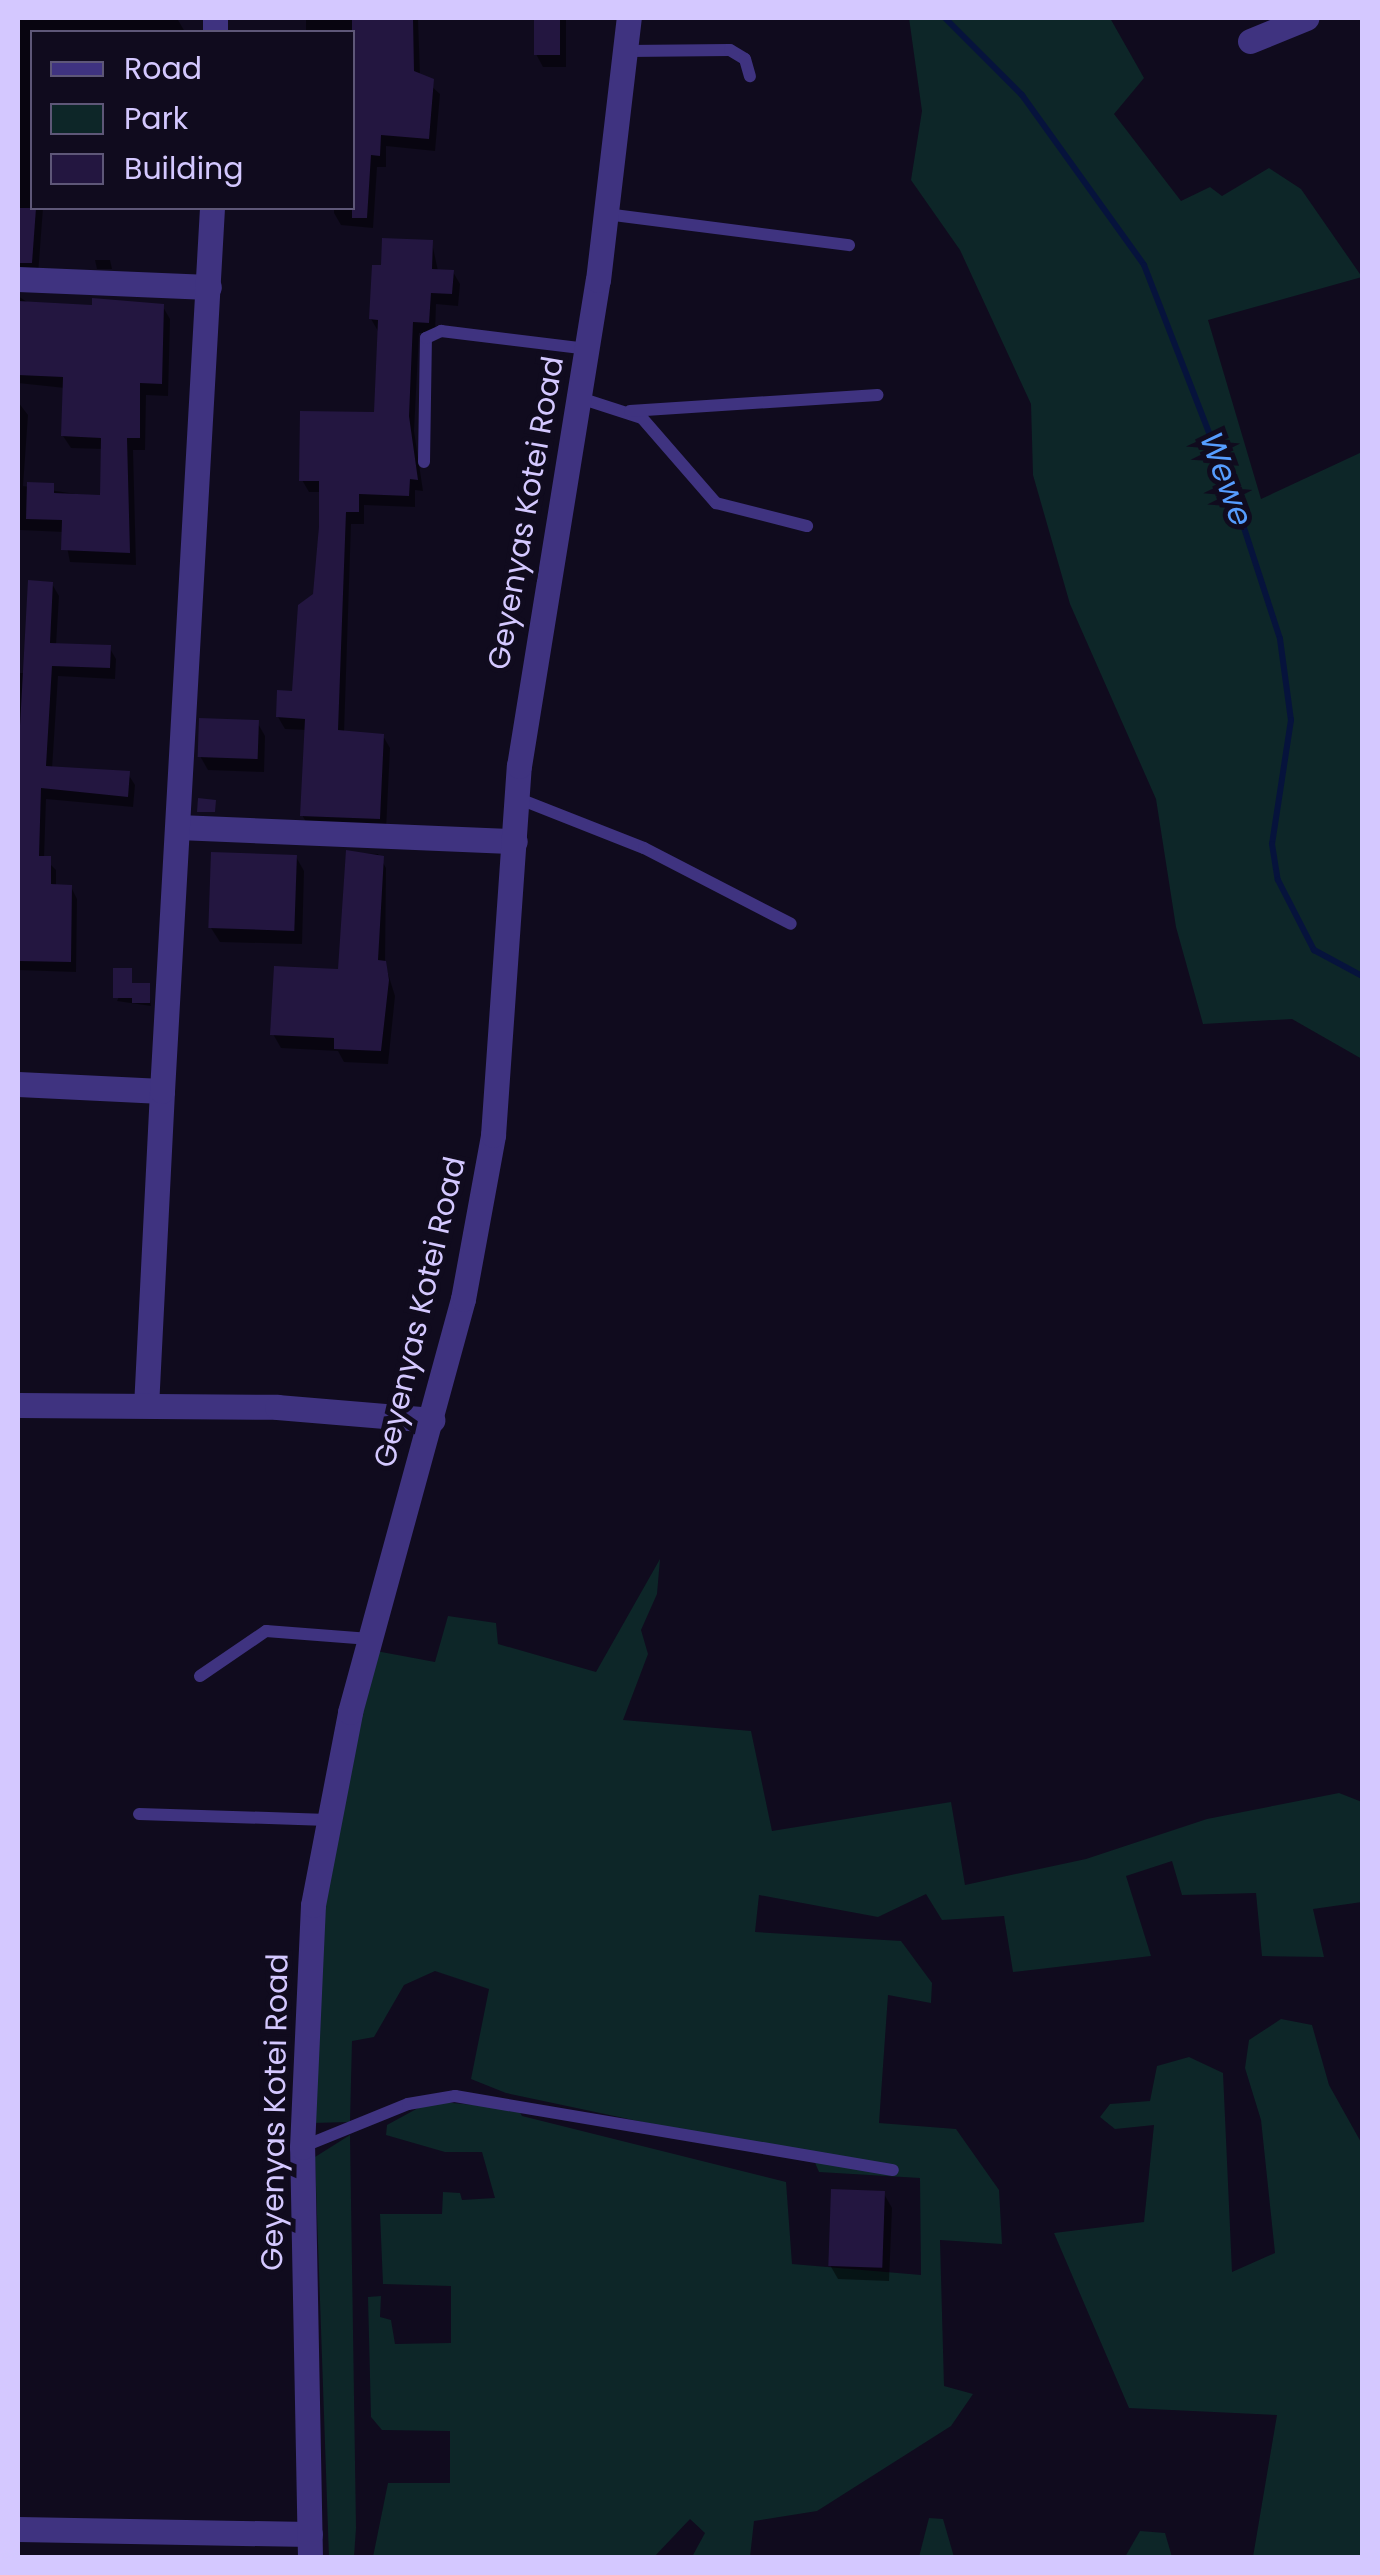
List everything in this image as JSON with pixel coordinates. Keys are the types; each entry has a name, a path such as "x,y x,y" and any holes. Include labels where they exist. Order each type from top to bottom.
{"street":[{"name":"Geyenyas Kotei Road","path":"310,2546 302,2147 308,1957 328,1820 370,1639 432,1420 493,1135 517,798 541,606 580,398 630,18"},
{"path":"1250,40 1306,18"},
{"path":"146,1403 212,210"},
{"path":"18,279 209,287"},
{"path":"178,827 515,842"},
{"path":"18,1084 162,1091"},
{"path":"18,1405 146,1403 432,1420"},
{"path":"18,2529 310,2546"}],"lane":[{"path":"626,51 730,50 744,59 750,76"},
{"path":"606,214 849,245"},
{"path":"424,462 426,338 440,331 587,349"},
{"path":"628,411 877,395"},
{"path":"580,398 642,418 716,503 807,526"},
{"path":"517,798 644,848 791,924"},
{"path":"200,1676 266,1631 370,1639"},
{"path":"140,1814 328,1820"},
{"path":"302,2147 408,2104 455,2096 893,2170"}],"green space":[{"path":"909,18 1110,18 1144,78 1114,114 1181,201 1210,187 1222,196 1269,168 1301,189 1362,277 1208,320 1261,499 1362,452 1362,1059 1292,1019 1203,1024 1176,927 1156,799 1070,604 1033,475 1031,404 960,250 911,180 922,111"},
{"path":"660,1559 657,1594 641,1630 648,1654 623,1720 751,1731 772,1831 951,1802 965,1885 1086,1859 1207,1819 1339,1793 1362,1802 1362,1902 1313,1909 1324,1957 1262,1956 1256,1893 1182,1895 1172,1861 1126,1876 1151,1956 1013,1972 1004,1916 942,1920 926,1894 878,1917 759,1895 755,1932 901,1941 932,1983 931,2003 888,1995 879,2123 956,2129 999,2190 1002,2244 940,2240 944,2386 973,2394 951,2426 817,2511 754,2521 750,2557 692,2557 705,2533 690,2519 654,2557 373,2557 388,2483 450,2483 450,2431 382,2430 371,2417 368,2297 381,2296 380,2317 391,2320 395,2344 451,2343 451,2286 383,2284 380,2214 442,2214 443,2192 460,2193 462,2200 495,2198 482,2152 445,2152 386,2135 387,2125 431,2101 518,2109 522,2116 786,2182 792,2264 921,2275 920,2178 819,2172 813,2158 506,2093 471,2079 489,1989 435,1971 404,1985 374,2037 352,2041 350,2122 312,2123 326,1886 346,1766 376,1651 435,1662 448,1616 496,1623 498,1644 596,1672"},
{"path":"1281,2019 1312,2025 1329,2085 1362,2144 1362,2557 1253,2557 1277,2415 1129,2408 1054,2233 1144,2222 1154,2125 1115,2129 1100,2117 1110,2104 1150,2101 1157,2066 1189,2057 1223,2073 1232,2272 1275,2253 1261,2120 1245,2068 1249,2040"},
{"path":"350,2135 356,2528 354,2557 329,2558 315,2157"},
{"path":"929,2518 943,2519 954,2557 919,2557"},
{"path":"1140,2531 1165,2533 1172,2557 1125,2557"}],"building":[{"path":"352,18 413,18 414,71 434,79 429,139 381,135 380,156 371,155 367,218 352,218"},
{"path":"534,18 560,18 560,55 534,55"},
{"path":"18,208 30,208 36,210 32,263 18,263"},
{"path":"382,238 433,240 432,269 454,270 452,294 431,293 429,323 413,322 409,416 418,480 410,479 409,496 359,494 359,512 346,512 338,730 384,734 380,819 300,816 305,719 276,717 277,690 292,691 298,605 313,594 319,526 319,481 299,481 300,411 374,412 378,320 369,319 372,265 381,265"},
{"path":"92,298 164,304 162,384 140,383 140,438 127,438 130,553 61,550 62,520 26,519 27,482 54,483 54,493 100,495 101,438 61,436 63,377 18,375 18,301 92,305"},
{"path":"28,580 53,582 50,643 111,645 110,668 52,666 46,766 130,771 128,797 41,788 39,856 51,856 51,884 72,885 71,962 18,961 18,762"},
{"path":"199,718 259,720 258,759 198,757"},
{"path":"198,798 216,800 215,812 197,812"},
{"path":"346,850 384,856 378,960 386,961 389,980 381,1051 334,1049 334,1038 270,1035 274,966 338,969"},
{"path":"211,852 297,855 294,931 208,928"},
{"path":"113,968 132,968 132,998 113,998"},
{"path":"132,983 150,983 150,1003 132,1003"},
{"path":"831,2189 885,2191 882,2268 828,2266"}],"waterway":[{"name":"Wewe","path":"945,18 1022,95 1144,265 1233,494 1280,639 1291,720 1272,844 1278,880 1314,950 1362,976"}]}
